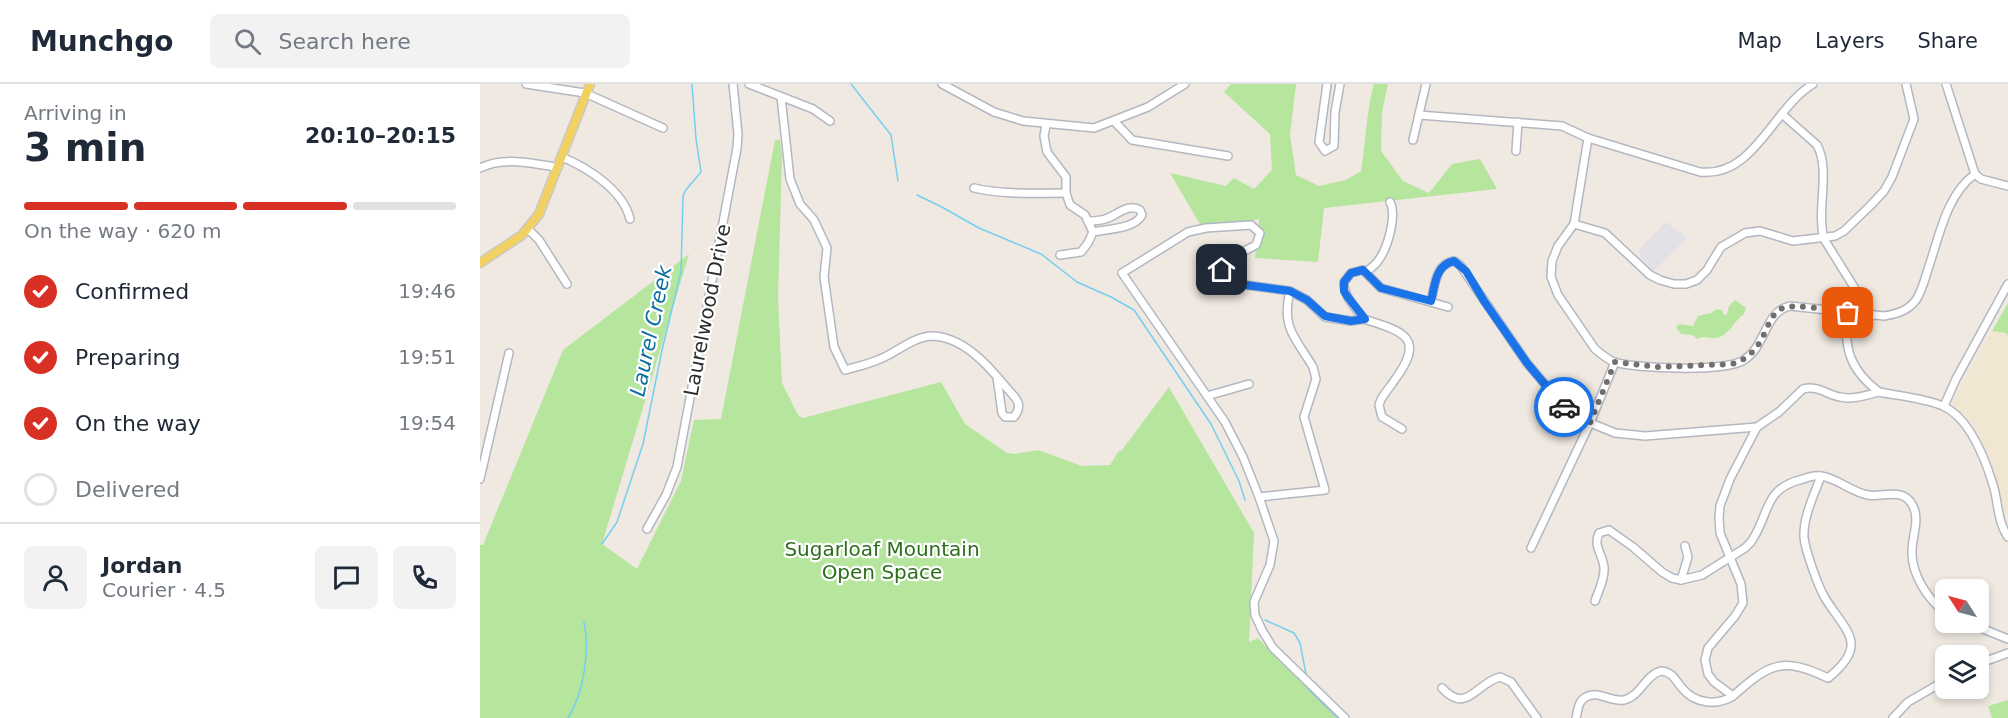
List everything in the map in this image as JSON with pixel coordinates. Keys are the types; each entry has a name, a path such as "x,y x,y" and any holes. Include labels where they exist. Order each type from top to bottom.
{"main road":[{"path":"480,263 515,241 528,229 543,206 590,84"}],"street":[{"path":"526,84 585,93 663,128"},
{"name":"Laurelwood Drive","path":"647,529 672,481 684,433 737,148 738,134 733,84"},
{"path":"749,84 813,109 830,121"},
{"path":"942,84 994,112 1023,121 1094,128 1148,107 1185,84"},
{"path":"1327,84 1319,142 1325,151 1334,146 1335,112 1340,84"},
{"path":"1413,140 1426,84"},
{"path":"1419,115 1562,126 1588,138 1700,172 1711,173 1722,170 1748,156 1797,95 1813,84"},
{"path":"1574,224 1605,233 1650,275 1674,284 1686,284 1696,280 1707,270 1721,247 1745,234 1760,231 1793,241 1824,239 1845,231 1884,191 1892,177 1914,119 1906,84"},
{"path":"1946,84 1975,174 1981,179 2008,186"},
{"path":"781,97 790,179 800,204 814,219 827,248 824,277 834,347 845,370 879,360 920,339 931,336 960,344 978,357 997,377 1019,403 1019,410 1014,417 1005,417 1002,413 997,377"},
{"path":"1782,114 1820,149 1823,165 1821,228 1824,239 1872,316"},
{"path":"1114,122 1132,140 1228,156"},
{"path":"1516,151 1518,122"},
{"path":"1046,125 1044,136 1047,152 1066,177 1066,193 1070,205 1085,215 1093,232 1081,252 1060,255"},
{"path":"1588,138 1574,224 1558,246 1551,261 1553,286 1595,349 1603,356 1615,362 1658,367 1732,364 1742,361 1754,352 1761,342 1773,315 1780,309 1790,306 1872,316 1896,314 1908,308 1916,299 1925,278 1949,207 1968,179 1975,174"},
{"path":"562,157 603,182 624,205 630,219"},
{"path":"480,168 509,160 558,167"},
{"path":"974,188 1022,193 1066,193"},
{"path":"1366,272 1379,260 1383,252 1394,214 1390,202"},
{"path":"1088,221 1106,219 1128,208 1135,207 1140,210 1142,215 1139,221 1133,224 1093,232"},
{"path":"1345,718 1273,648 1255,615 1254,602 1270,565 1274,541 1259,497 1226,422 1122,273 1188,232 1206,228 1251,225 1260,233 1256,245 1225,261 1222,270 1227,279 1238,284 1290,291 1307,300 1325,316 1351,321 1365,319 1399,331 1407,338 1410,354 1407,364 1378,405 1382,417 1402,429"},
{"path":"528,229 539,240 567,284"},
{"path":"1431,301 1438,272 1443,266 1454,261 1460,265 1527,363 1571,415 1615,434 1645,436 1757,427"},
{"path":"1365,319 1347,296 1344,285 1351,273 1357,271 1366,272 1381,288 1448,307"},
{"path":"1944,406 1956,379 2008,284"},
{"path":"1259,497 1325,490 1304,417 1316,374 1288,325 1286,308 1290,291"},
{"path":"1848,313 1846,342 1856,371 1879,392"},
{"path":"480,479 484,451 508,353"},
{"path":"1531,549 1590,423 1615,362"},
{"path":"1207,396 1249,384"},
{"path":"1733,696 1714,682 1708,674 1705,660 1708,648 1743,603 1741,584 1719,525 1720,506 1730,479 1757,427 1779,412 1803,389 1817,388 1842,398 1879,392 1944,406 1966,426 1977,446 1994,489 2002,525 2008,537"},
{"path":"1576,718 1580,702 1585,697 1594,694 1613,700 1624,700 1634,696 1650,677 1661,671 1672,675 1686,692 1711,703 1723,702 1755,676 1775,666 1796,667 1828,678 1836,672 1849,653 1851,640 1849,632 1824,596 1806,545 1805,522 1821,476"},
{"path":"1595,601 1602,582 1604,567 1596,541 1599,533 1609,530 1672,578 1681,580 1702,575 1745,548 1755,536 1774,493 1794,481 1821,476 1869,496 1897,494 1908,500 1913,506 1916,518 1911,552 1913,565 1935,605"},
{"path":"1681,580 1688,557 1685,546"},
{"path":"1989,631 2008,639"},
{"path":"1989,660 2008,653"},
{"path":"1442,688 1449,696 1457,699 1464,698 1473,696 1490,680 1500,677 1511,682 1537,718"},
{"path":"1893,718 1908,702 1935,686"}],"shaded area":[{"path":"1666,222 1687,238 1654,271 1640,257 1642,255 1638,251"},
{"path":"1992,331 2006,333 2008,336 2008,513 2004,513 1991,464 1976,431 1971,422 1952,403"}],"green space":[{"path":"1231,84 1296,84 1290,135 1296,175 1319,186 1346,180 1361,171 1369,105 1374,84 1388,84 1382,112 1381,151 1403,181 1429,193 1452,164 1480,159 1497,189 1324,208 1318,262 1255,258 1259,219 1204,231 1170,173 1226,186 1234,178 1254,189 1272,170 1270,134 1224,92"},
{"name":"Sugarloaf Mountain Open Space","path":"775,140 780,140 782,157 778,298 782,383 798,415 803,418 941,382 965,424 1007,453 1038,450 1082,466 1110,465 1169,387 1254,533 1249,642 1258,638 1284,666 1345,718 480,718 480,545 483,545 563,350 689,254 602,544 637,569 681,481 694,420 721,419"},
{"path":"1735,300 1746,308 1744,314 1727,333 1720,337 1697,339 1693,335 1681,334 1676,327 1679,324 1693,326 1698,316 1711,313 1716,309 1722,310 1724,315 1727,314 1729,306"},
{"path":"2008,303 2008,336 2006,333 1992,331"},
{"path":"2008,700 2008,718 1992,718 1988,706"}],"waterway":[{"name":"Laurel Creek","path":"602,544 617,522 643,444 681,272 683,197 685,191 701,172 692,84"},
{"path":"851,84 891,135 898,181"},
{"path":"917,195 979,228 1041,254 1077,282 1134,310 1211,424 1239,481 1245,500"},
{"path":"1265,620 1294,633 1300,643 1306,674"},
{"name":"Laurel Creek","path":"568,718 582,684 586,658 584,622"},
{"path":"1308,689 1338,718"}],"way so far":[{"path":"1564,407 1571,415 1590,423 1615,362 1658,367 1732,364 1742,361 1754,352 1773,315 1780,309 1790,306 1848,313"}],"route":[{"path":"1222,270 1227,279 1238,284 1290,291 1307,300 1325,316 1351,321 1365,319 1344,291 1344,282 1351,273 1363,270 1381,288 1431,301 1438,272 1450,261 1454,261 1466,271 1527,363 1564,407"}]}
